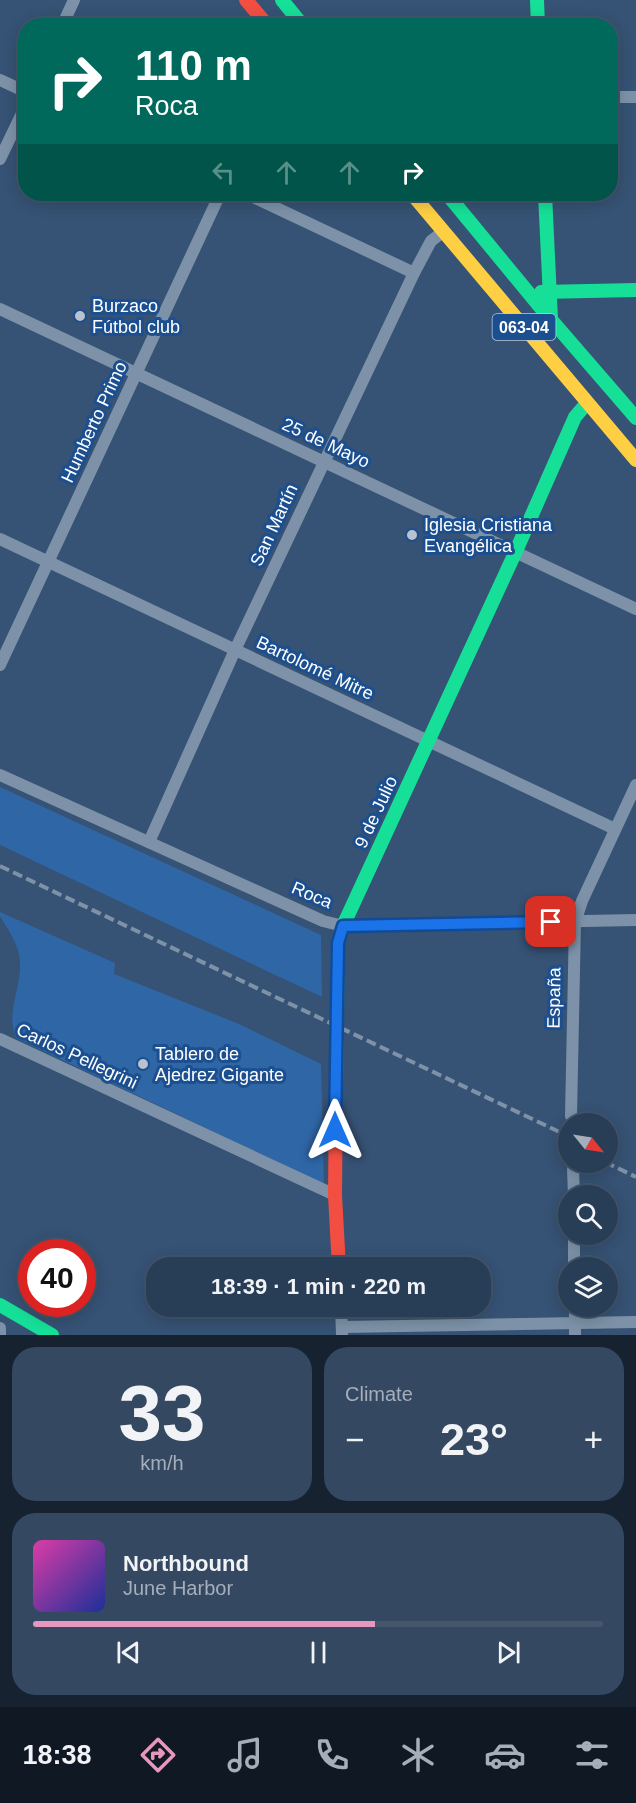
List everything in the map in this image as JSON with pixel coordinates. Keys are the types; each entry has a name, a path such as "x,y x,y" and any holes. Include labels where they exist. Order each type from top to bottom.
{"street":[{"path":"66,18 74,0"},
{"path":"246,0 261,18"},
{"path":"282,0 297,18"},
{"path":"537,0 538,18"},
{"path":"0,80 18,88"},
{"path":"618,97 636,97"},
{"path":"0,159 18,122"},
{"name":"Humberto Primo","path":"0,665 217,201"},
{"path":"262,201 414,273"},
{"name":"063-04","path":"418,201 636,460"},
{"name":"063-04","path":"453,201 636,418"},
{"path":"545,201 551,319"},
{"name":"San Martín","path":"149,842 235,650 414,273 431,241 444,231"},
{"path":"529,293 636,290"},
{"name":"25 de Mayo","path":"0,309 636,609"},
{"name":"9 de Julio","path":"338,1257 335,1195 338,943 343,926 516,551 575,417 587,402"},
{"name":"Bartolomé Mitre","path":"0,539 615,829"},
{"name":"Roca","path":"0,775 323,921 343,926 636,920"},
{"name":"España","path":"571,1113 575,922 636,785"},
{"name":"Carlos Pellegrini","path":"0,1040 335,1195"},
{"path":"0,1305 52,1335"},
{"path":"342,1331 575,1329 636,1322"},
{"path":"0,1328 0,1335"}],"shaded area":[{"path":"0,787 321,935 322,997 0,845"},
{"path":"0,912 115,963 114,974 239,1024 321,1064 324,1184 16,1038 12,1018 19,976 19,954"}],"railway":[{"path":"0,866 558,1131"},
{"path":"618,1168 636,1177"}],"traffic: fast":[{"path":"282,0 297,18"},
{"path":"537,0 538,18"},
{"path":"453,201 636,418"},
{"path":"545,201 551,319"},
{"path":"541,292 636,290"},
{"path":"336,1087 338,943 343,926 516,551 575,417 587,403"},
{"path":"0,1305 52,1335"}],"traffic: slow":[{"path":"418,201 636,460"}],"traffic: jam":[{"path":"246,0 261,18"},
{"path":"336,1087 335,1195 338,1257"}],"place":[{"name":"Burzaco Fútbol club","path":"80,316"},
{"name":"Iglesia Cristiana Evangélica","path":"412,535"},
{"name":"Tablero de Ajedrez Gigante","path":"143,1064"}],"route":[{"path":"335,1130 338,943 343,926 551,922"}]}
